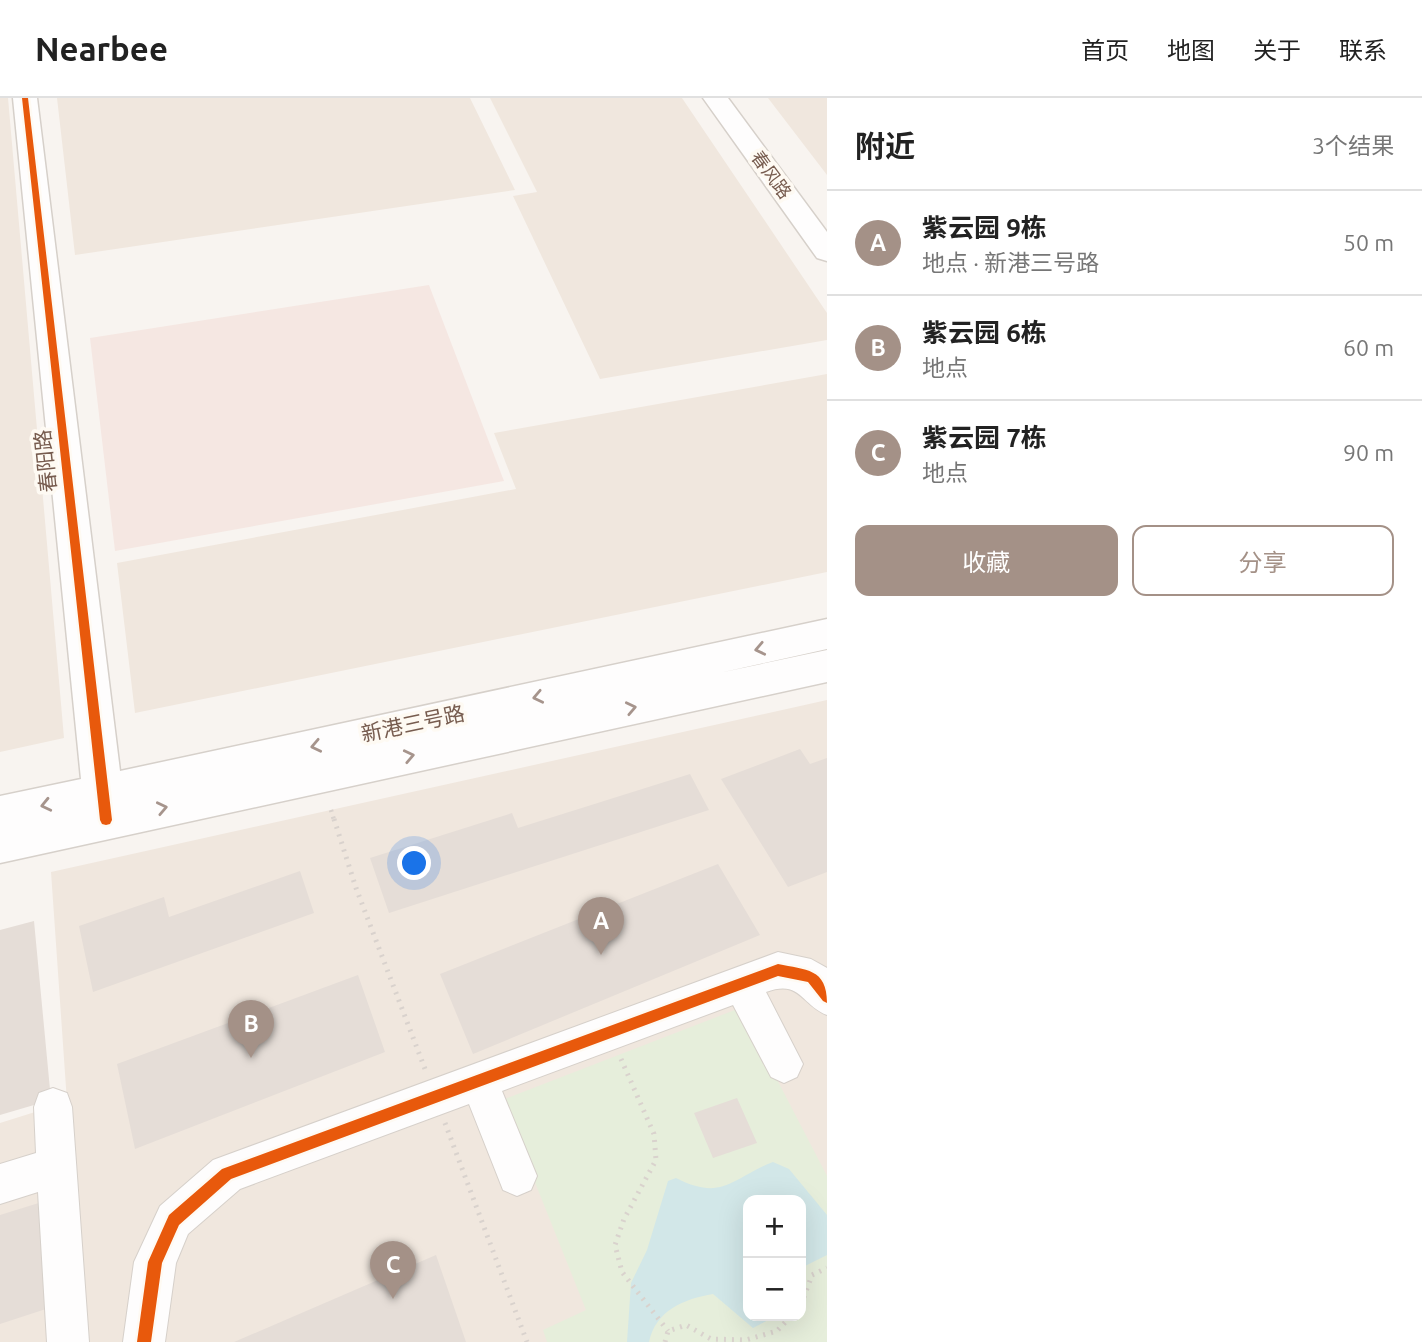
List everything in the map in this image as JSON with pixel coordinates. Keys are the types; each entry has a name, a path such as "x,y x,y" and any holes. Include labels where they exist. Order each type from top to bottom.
{"main road":[{"name":"春阳路","path":"25,98 104,806"},
{"name":"春风路","path":"715,98 827,251"},
{"name":"春风路","path":"738,98 827,217"},
{"name":"新港三号路","path":"0,844 104,806 827,634"},
{"name":"新港三号路","path":"0,815 104,806 827,666"}],"street":[{"path":"144,1342 155,1262 174,1220 227,1174 778,970 811,977 827,997"},
{"path":"741,983 784,1064"},
{"path":"479,1081 517,1176"},
{"path":"53,1107 68,1342"},
{"path":"0,1184 57,1167"}],"path":[{"path":"331,810 356,888 527,1342"},
{"path":"619,1055 654,1134 656,1160 624,1219 615,1245 622,1272 668,1331"},
{"path":"806,1296 812,1275 827,1268"},
{"path":"668,1331 686,1325 711,1339 746,1340 777,1331 786,1321"},
{"path":"665,1342 668,1331"}],"shaded area":[{"path":"0,98 8,98 64,738 0,752"},
{"path":"57,98 470,98 515,190 75,255"},
{"path":"490,98 682,98 827,313 827,340 600,379 513,196 537,192"},
{"path":"768,98 827,98 827,175"},
{"path":"429,285 504,481 115,551 90,338"},
{"path":"827,374 827,572 135,713 117,563 516,489 494,433"},
{"path":"827,700 827,1342 0,1342 0,1123 67,1102 51,872"},
{"path":"773,1162 789,1169 827,1215 827,1255 806,1266 806,1195 743,1195 743,1320 713,1294 682,1303 665,1314 658,1322 649,1342 627,1342 631,1283 647,1250 668,1181 676,1178 692,1185 717,1188"},
{"path":"745,1321 766,1321 753,1328"}],"green space":[{"path":"740,1008 827,1176 827,1342 547,1342 543,1330 586,1310 502,1100"}],"building":[{"path":"800,749 810,764 827,758 827,872 788,887 721,779"},
{"path":"690,774 709,810 389,913 370,858 512,813 518,828"},
{"path":"718,864 760,935 473,1054 440,974"},
{"path":"300,871 314,913 93,992 79,926 164,897 169,917"},
{"path":"34,921 51,1100 0,1115 0,930"},
{"path":"358,975 385,1052 135,1149 117,1064"},
{"path":"737,1098 757,1143 713,1158 694,1113"},
{"path":"42,1202 52,1307 0,1324 0,1215"},
{"path":"436,1255 466,1342 234,1342"}],"cycle path":[{"path":"25,98 106,820"},
{"path":"144,1342 155,1262 174,1220 227,1174 778,970 811,977 827,997"}],"place":[{"name":"紫云园 9栋","path":"601,955"},
{"name":"紫云园 6栋","path":"251,1058"},
{"name":"紫云园 7栋","path":"393,1299"}]}
